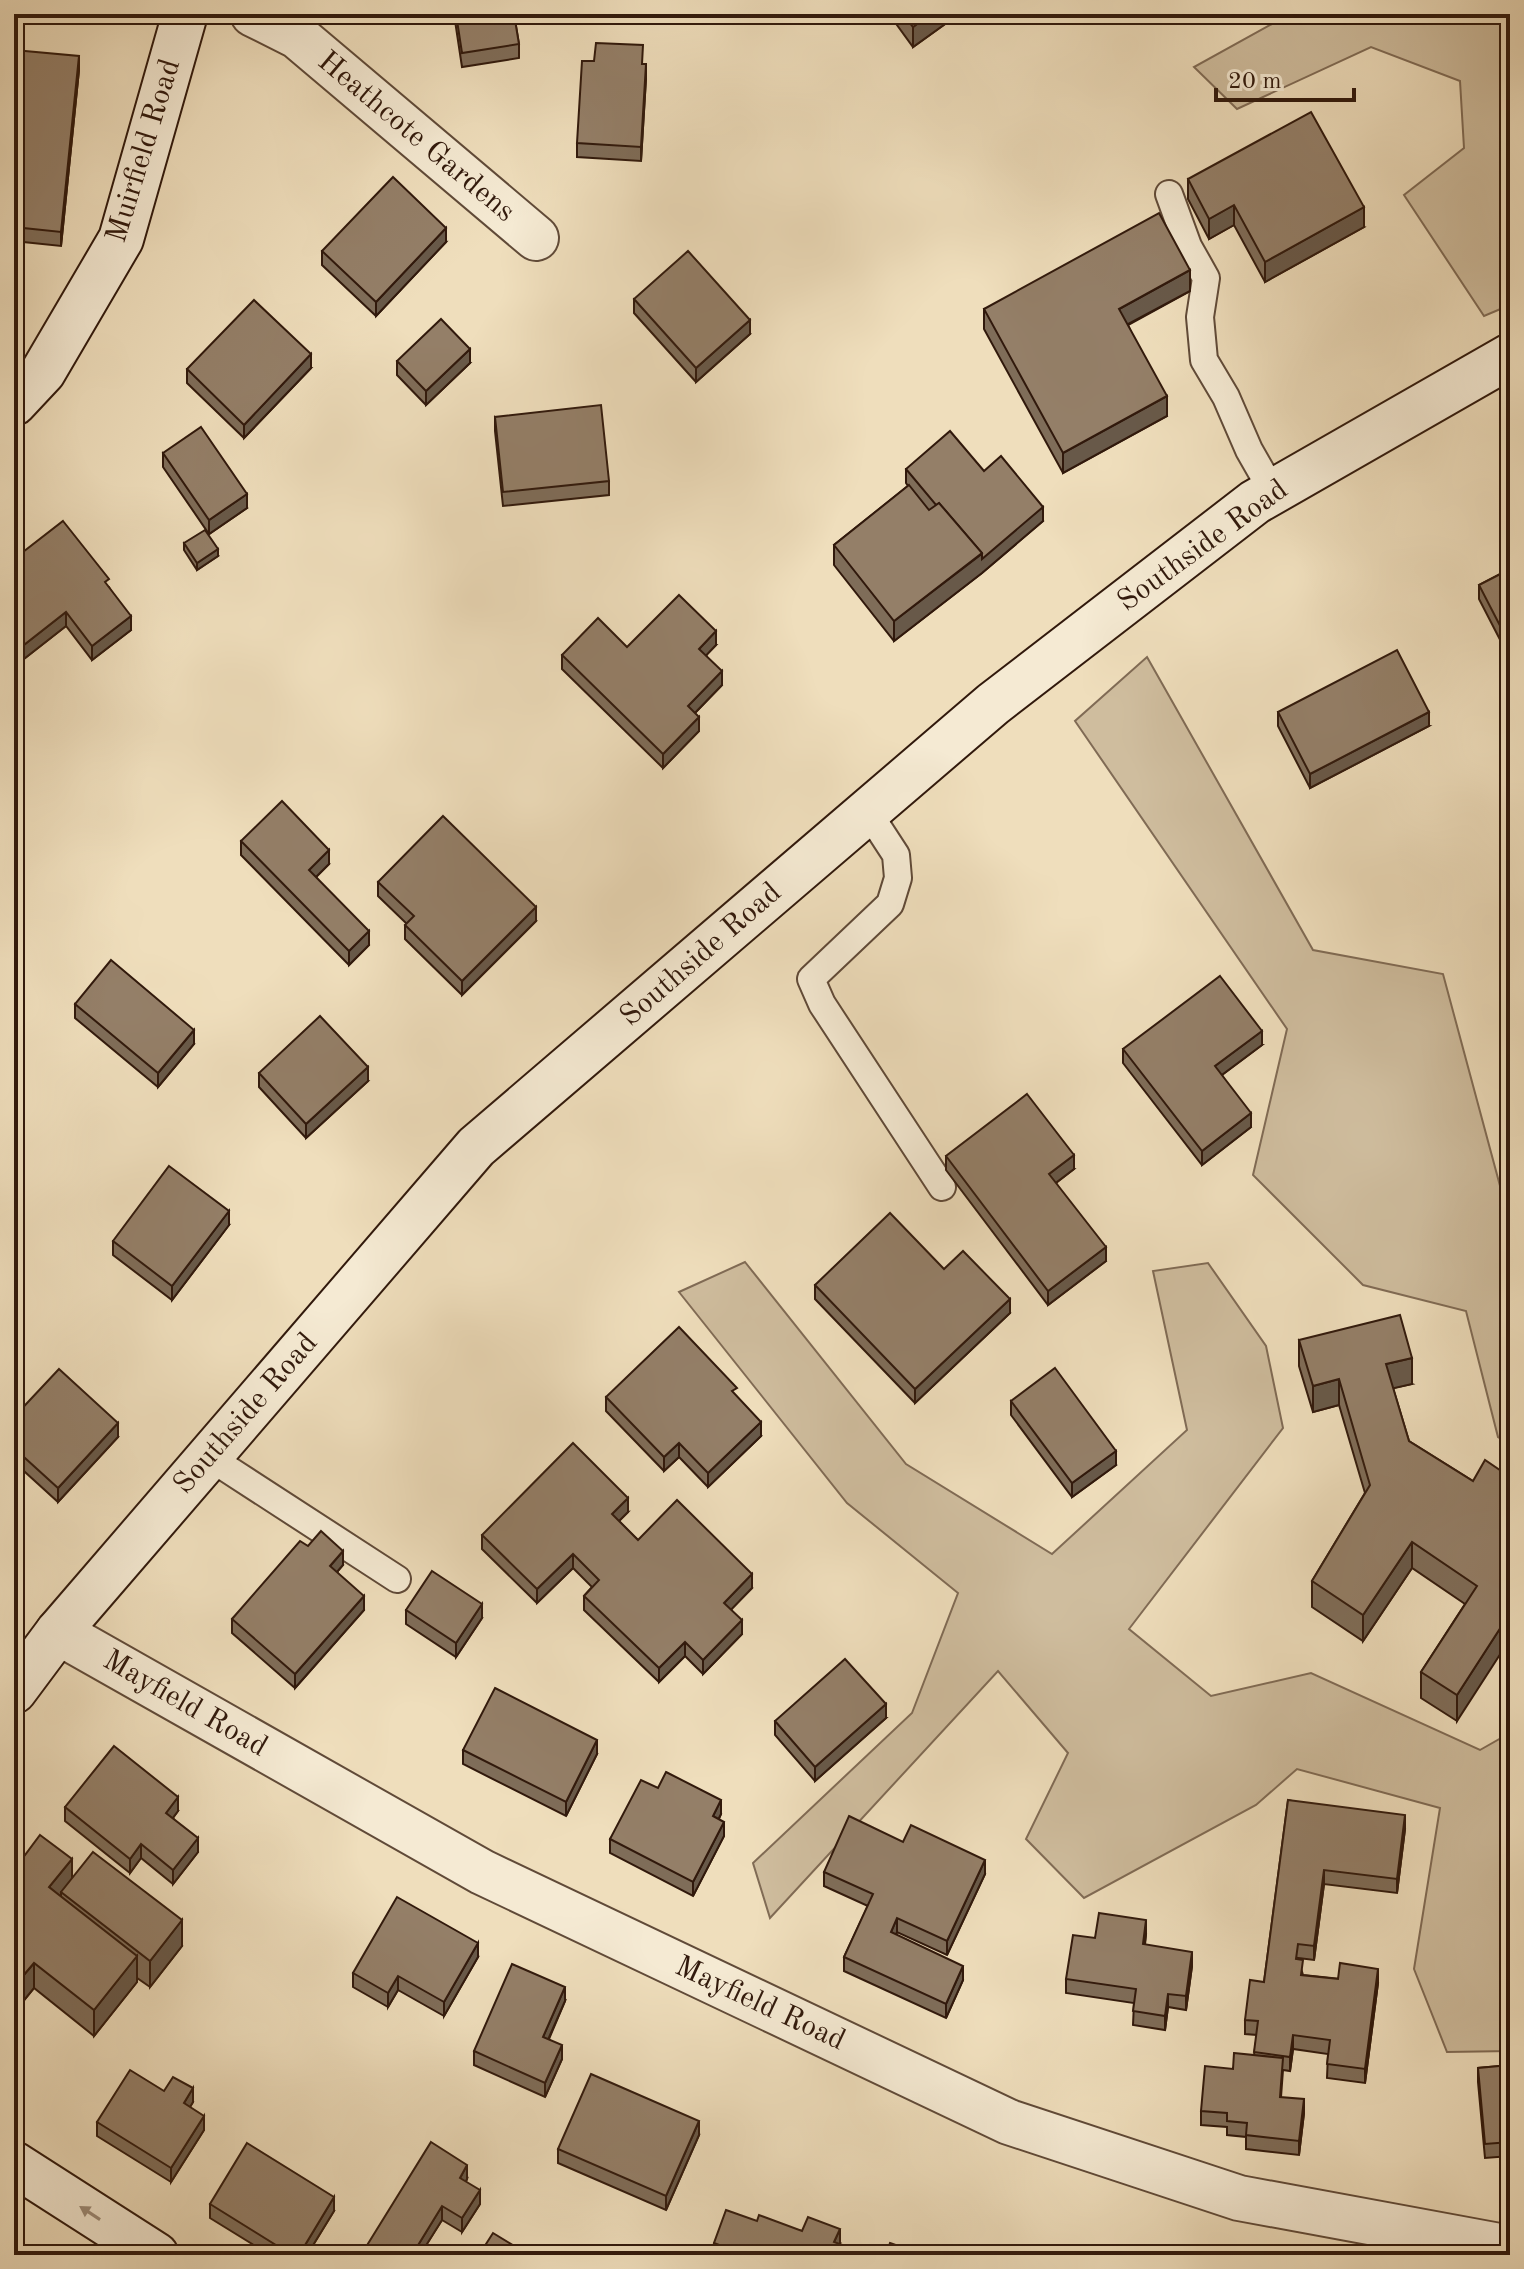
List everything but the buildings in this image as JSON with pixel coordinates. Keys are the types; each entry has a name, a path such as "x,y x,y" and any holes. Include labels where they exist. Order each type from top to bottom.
{"street":[{"name":"Muirfield Road","path":"14,403 43,372 121,239 185,14"},
{"name":"Heathcote Gardens","path":"253,14 297,36 536,238"},
{"name":"Southside Road","path":"14,1691 58,1632 476,1147 993,704 1255,502 1510,356"},
{"name":"Mayfield Road","path":"58,1632 482,1872 1009,2122 1239,2198 1510,2248"},
{"path":"14,2164 156,2255"}],"lane":[{"path":"1169,194 1188,246 1206,278 1200,317 1204,360 1273,492"},
{"path":"868,812 896,855 898,878 890,904 811,979 822,1004 942,1187"},
{"path":"209,1457 397,1579"}],"shaded area":[{"path":"1290,14 1510,14 1510,305 1484,316 1404,195 1464,148 1460,81 1371,47 1237,109 1194,67"},
{"path":"1147,657 1313,950 1443,974 1510,1223 1510,1444 1498,1437 1466,1311 1363,1285 1253,1175 1287,1029 1075,721"},
{"path":"745,1262 906,1464 1052,1554 1187,1430 1153,1271 1208,1263 1266,1346 1283,1428 1129,1629 1211,1696 1311,1673 1480,1750 1510,1733 1510,2051 1447,2052 1414,1969 1440,1808 1297,1769 1256,1805 1084,1898 1026,1839 1068,1753 998,1671 770,1918 753,1863 912,1713 958,1593 847,1503 679,1292"}]}
